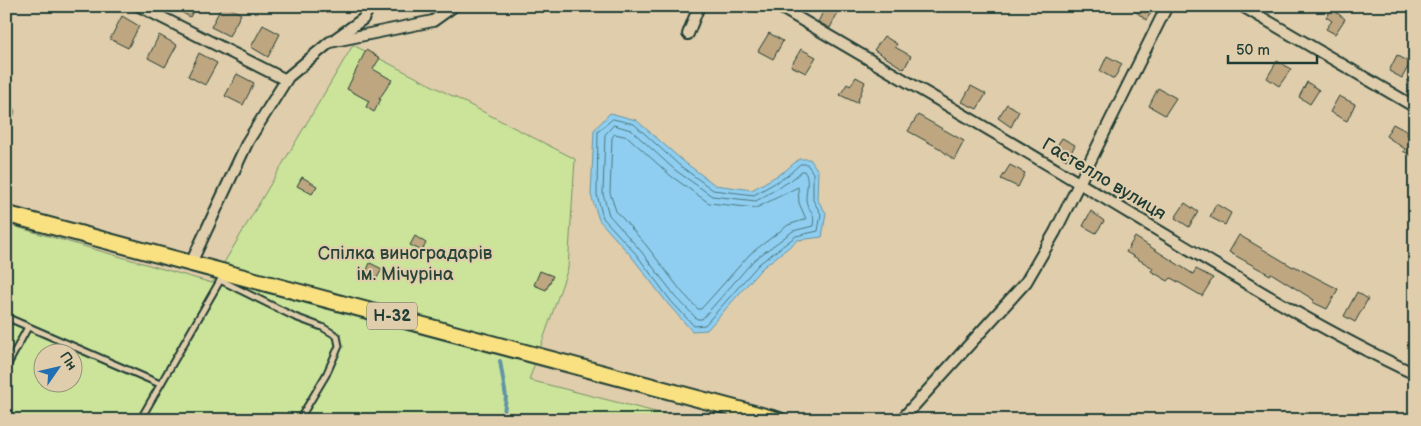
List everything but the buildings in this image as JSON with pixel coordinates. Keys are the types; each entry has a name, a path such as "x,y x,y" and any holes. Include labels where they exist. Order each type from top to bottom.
{"main road":[{"name":"Н-32","path":"6,214 192,263 222,276 735,411 778,420"}],"street":[{"path":"139,6 286,80"},
{"path":"192,263 248,141 286,80 330,42 363,20 370,6"},
{"path":"330,42 433,21 454,6"},
{"path":"688,34 699,6"},
{"name":"Гастелло вулиця","path":"778,6 1079,182 1312,322 1362,350 1415,374"},
{"path":"901,420 1026,282 1055,232 1167,6"},
{"path":"1242,6 1415,107"}],"lane":[{"path":"140,420 222,276 295,317 322,327 337,336 339,346 326,375 299,420"},
{"path":"6,317 160,384"},
{"path":"6,368 28,327"}],"green space":[{"name":"Спілка виноградарів ім. Мічуріна","path":"353,45 575,159 568,268 529,380 687,420 6,420 6,224 212,283"}],"water":[{"path":"610,113 636,120 683,161 715,185 752,190 785,171 799,159 810,159 818,171 817,199 826,213 822,237 798,240 762,268 707,330 692,331 668,304 632,257 599,220 591,195 594,130"}],"waterway":[{"path":"500,361 506,397 503,420"}]}
